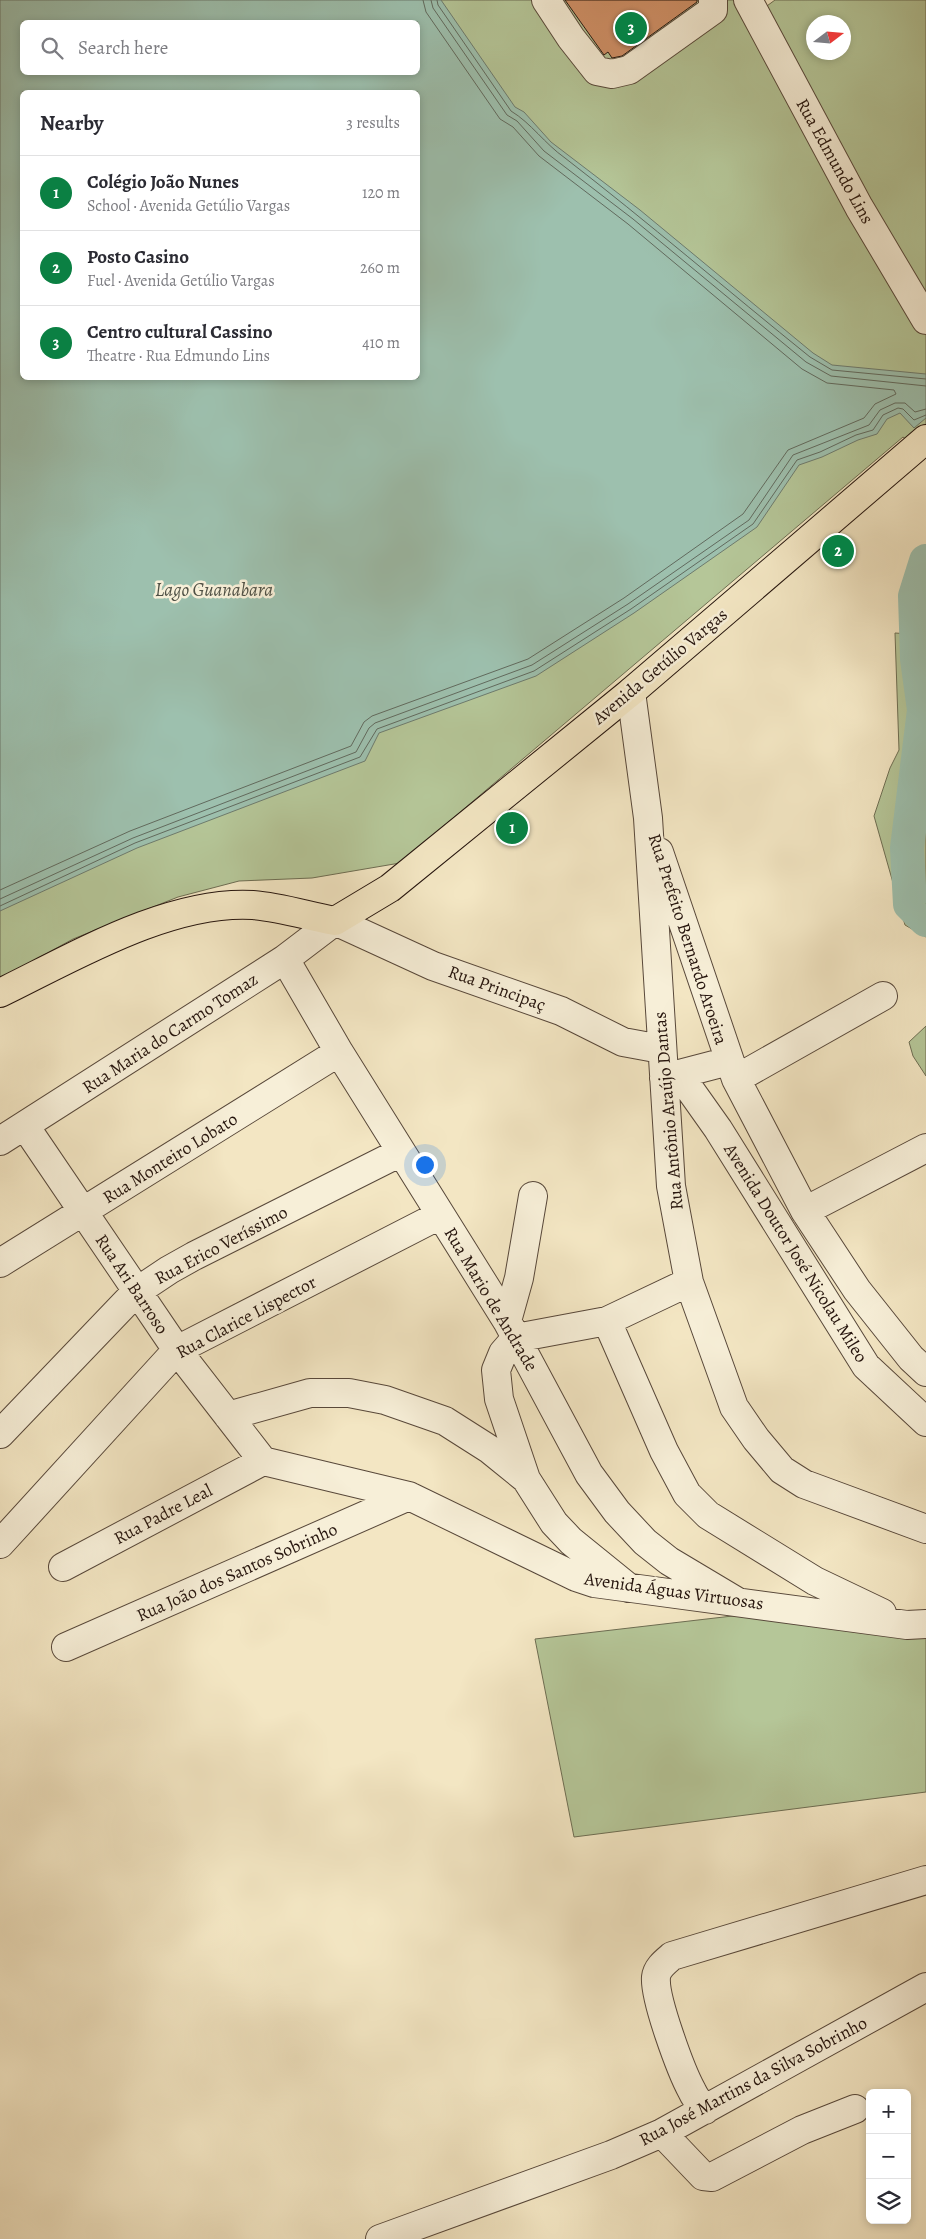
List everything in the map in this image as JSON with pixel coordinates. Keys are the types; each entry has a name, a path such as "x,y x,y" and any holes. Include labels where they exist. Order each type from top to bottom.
{"main road":[{"name":"Avenida Getúlio Vargas","path":"253,906 335,921 390,888 631,692 921,443"},
{"name":"Avenida Getúlio Vargas","path":"0,993 119,936 181,913 215,906 320,902 390,888"}],"street":[{"path":"546,0 571,38 598,71 612,74 629,70 713,10 713,0"},
{"name":"Rua Edmundo Lins","path":"748,0 858,207 926,320"},
{"name":"Rua Antônio Araújo Dantas","path":"631,692 648,818 661,1049 672,1076 671,1186 689,1282 734,1407 756,1439 782,1470 804,1484 926,1529"},
{"name":"Rua Prefeito Bernardo Aroeira","path":"648,818 733,1070 805,1210 857,1290 911,1358 926,1372"},
{"name":"Rua Principaç","path":"335,921 433,966 561,1011 623,1042 661,1049"},
{"name":"Rua Maria do Carmo Tomaz","path":"0,1141 285,959 335,921"},
{"name":"Rua Mario de Andrade","path":"285,959 401,1152 512,1329 589,1474 617,1512 646,1542 669,1561 736,1601"},
{"path":"733,1070 883,996"},
{"name":"Rua Monteiro Lobato","path":"0,1263 340,1052"},
{"name":"Rua Prefeito Bernardo Aroeira","path":"672,1076 733,1070"},
{"name":"Avenida Doutor José Nicolau Mileo","path":"672,1076 718,1129 866,1366 926,1422"},
{"name":"Rua Ari Barroso","path":"25,1126 177,1350 263,1461"},
{"path":"805,1210 926,1148"},
{"name":"Rua Erico Veríssimo","path":"2,1427 27,1404 136,1292 186,1261 401,1152"},
{"path":"533,1196 512,1329 496,1370 498,1399 526,1479 554,1523 571,1541 630,1588"},
{"name":"Rua Clarice Lispector","path":"0,1544 177,1350 440,1215"},
{"path":"512,1329 607,1321 689,1282"},
{"path":"607,1321 674,1472 687,1494 708,1516 815,1582 917,1625"},
{"path":"228,1416 310,1393 350,1392 376,1398 444,1421 488,1449 526,1479"},
{"name":"Avenida Águas Virtuosas","path":"263,1461 409,1496 576,1577 594,1583 917,1625"},
{"name":"Rua Padre Leal","path":"63,1566 263,1461"},
{"name":"Rua João dos Santos Sobrinho","path":"66,1647 409,1496"},
{"path":"705,2110 691,2091 656,1993 658,1971 672,1956 926,1880"},
{"name":"Rua José Martins da Silva Sobrinho","path":"380,2239 611,2155 662,2133 926,1987"},
{"path":"662,2133 703,2176 712,2177 802,2130 855,2109"}],"shaded area":[{"name":"Lago Guanabara","path":"0,0 748,0 756,14 775,0 926,0 926,439 917,447 903,437 400,863 312,878 239,881 178,897 73,939 0,979"},
{"path":"895,633 926,635 926,937 905,925 874,816 890,768 899,750"},
{"path":"926,1026 926,1076 913,1056 909,1042"},
{"path":"758,1613 926,1630 926,1792 574,1837 535,1639"}],"water":[{"name":"Lago Guanabara","path":"0,0 441,0 515,107 524,112 551,142 640,210 813,353 832,365 926,374 926,418 914,428 900,413 887,419 877,434 799,465 757,527 634,613 536,676 379,733 365,761 137,848 0,911"}],"building":[{"path":"565,0 697,0 697,2 622,56 612,58 608,52 604,55"}],"waterway":[{"path":"926,561 915,596 917,659 924,710 907,848 910,904 926,920"}],"place":[{"name":"Centro cultural Cassino","path":"631,28"},
{"name":"Posto Casino","path":"838,551"},
{"name":"Colégio João Nunes","path":"512,828"}]}
